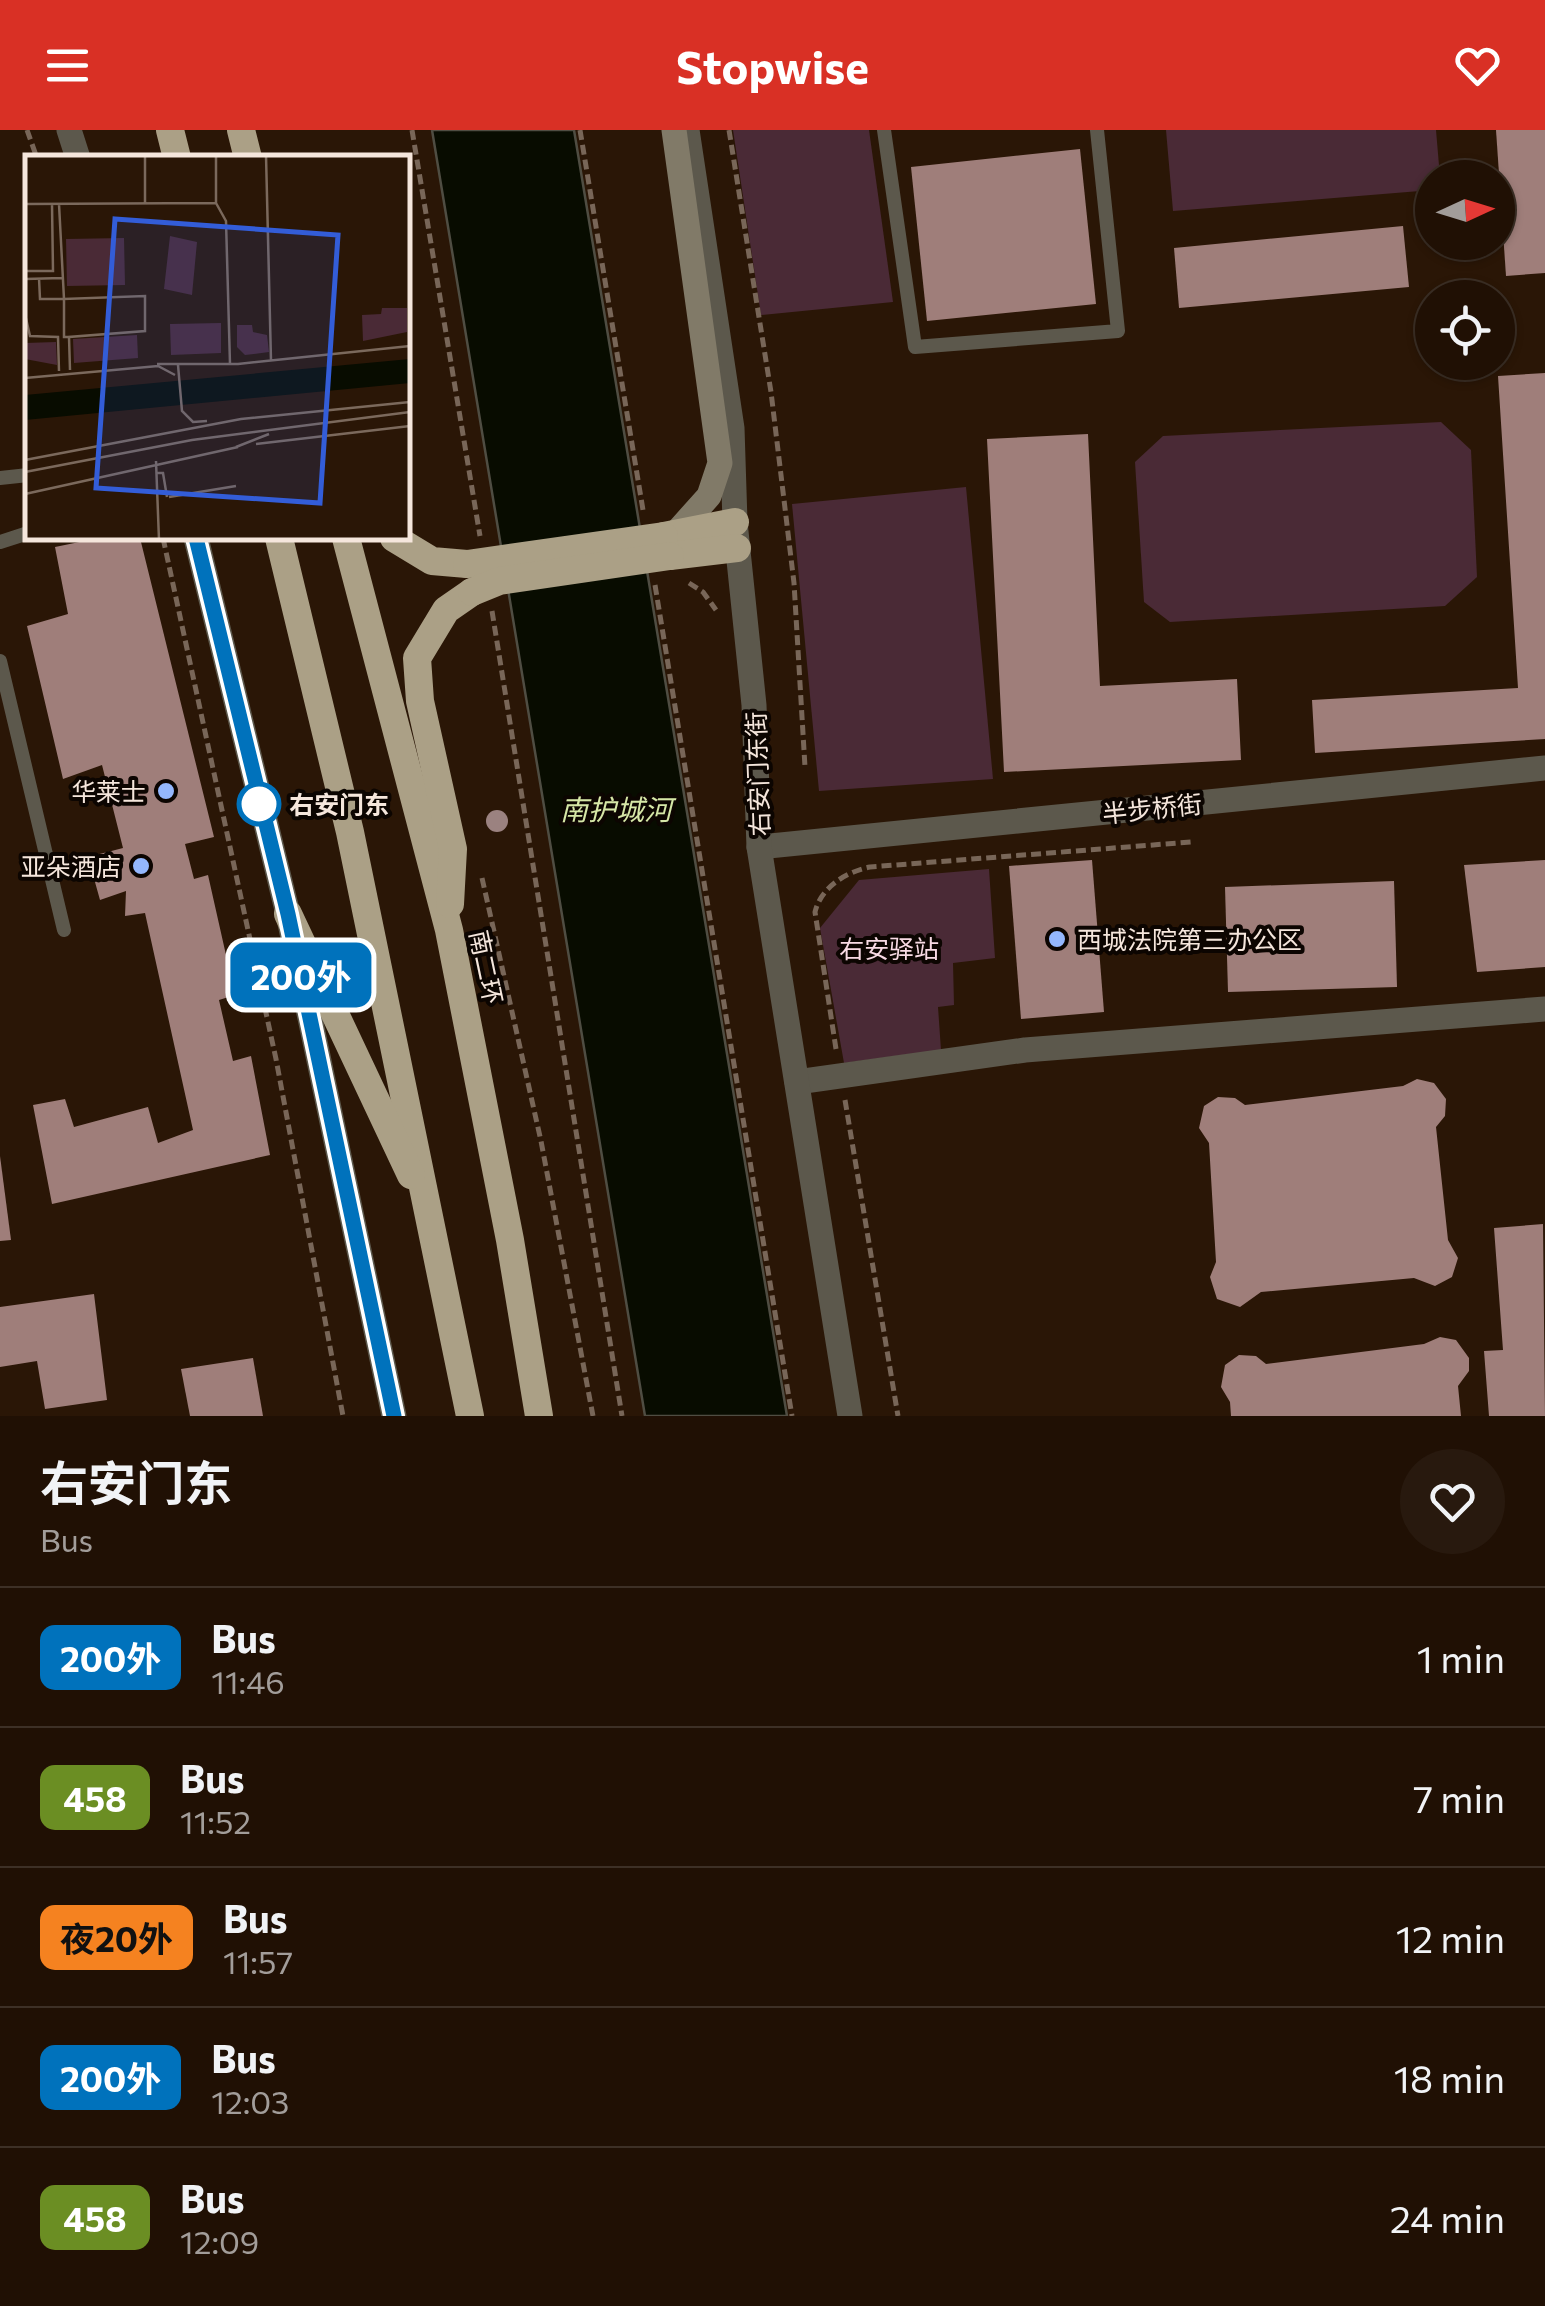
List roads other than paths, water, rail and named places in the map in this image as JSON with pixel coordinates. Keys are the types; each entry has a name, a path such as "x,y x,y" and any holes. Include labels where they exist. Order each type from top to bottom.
{"highway":[{"path":"170,130 176,155"},
{"path":"241,130 247,155"},
{"path":"449,930 453,849 420,702 417,658 446,610 500,581 668,556 736,534"},
{"path":"280,540 311,658 434,1224 470,1416"},
{"name":"南二环","path":"347,540 449,930 510,1240 539,1416"},
{"path":"397,540 432,560 467,564 668,556"},
{"path":"288,914 434,1224"}],"main road":[{"path":"668,556 709,496 720,464 674,130"}],"street":[{"path":"69,130 77,155"},
{"name":"右安门东街","path":"687,130 732,428 736,534 754,706 760,848 850,1416"},
{"path":"196,540 288,914 394,1416"},
{"name":"半步桥街","path":"760,848 1545,768"},
{"path":"796,1082 1025,1050 1545,1009"}],"lane":[{"path":"884,130 914,347 1118,331 1097,130"},
{"path":"0,478 25,475"},
{"path":"0,542 25,534"},
{"path":"0,662 64,930"}],"water":[{"name":"南护城河","path":"432,130 574,130 787,1416 645,1416"}],"place":[{"name":"华莱士","path":"166,791"},
{"name":"右安门东","path":"259,804"},
{"name":"亚朵酒店","path":"141,866"},
{"name":"西城法院第三办公区","path":"1057,939"}],"park label":[{"name":"右安驿站","path":"889,948"}]}
